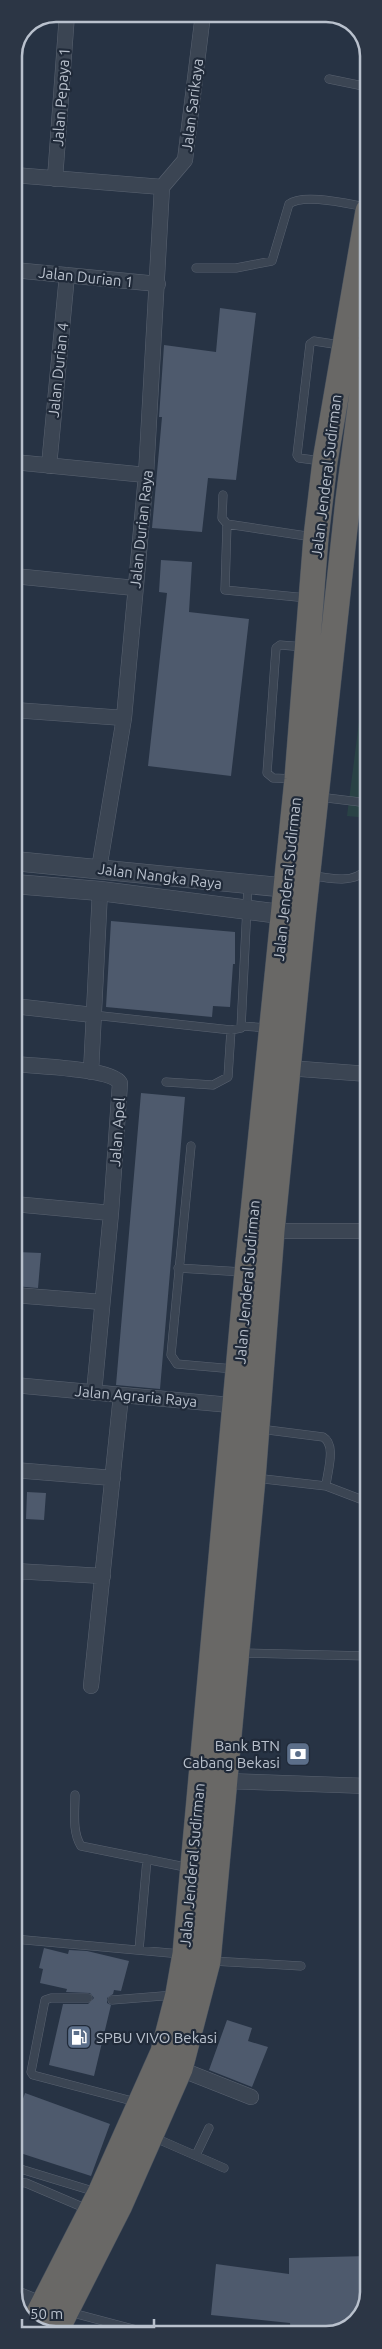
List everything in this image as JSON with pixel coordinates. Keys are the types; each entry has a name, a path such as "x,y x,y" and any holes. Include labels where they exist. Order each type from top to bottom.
{"highway":[{"name":"Jalan Jenderal Sudirman","path":"300,884 297,779 316,537 325,461 359,356"},
{"name":"Jalan Jenderal Sudirman","path":"47,2314 120,2205 180,2069 224,1781 253,1478 238,1370 272,1028 317,797 359,378"},
{"name":"Jalan Jenderal Sudirman","path":"47,2314 163,2052 178,1994 196,1958 191,1868 246,1420 272,1231 288,1068 293,916"}],"street":[{"name":"Jalan Pepaya 1","path":"55,179 66,23"},
{"name":"Jalan Sarikaya","path":"162,187 185,160 202,23"},
{"path":"23,177 162,187"},
{"name":"Jalan Durian Raya","path":"100,869 124,718 146,474 162,187"},
{"name":"Jalan Durian 1","path":"23,271 158,284"},
{"name":"Jalan Durian 4","path":"49,466 67,275"},
{"path":"23,463 146,474"},
{"path":"23,577 135,588"},
{"path":"23,711 124,718"},
{"name":"Jalan Nangka Raya","path":"23,862 248,886 300,884"},
{"name":"Jalan Nangka Raya","path":"23,885 100,891 293,916"},
{"path":"23,1065 92,1072 93,1015 100,891"},
{"path":"23,1007 93,1015"},
{"path":"288,1068 359,1073"},
{"name":"Jalan Apel","path":"92,1072 115,1078 120,1083 111,1213 94,1393"},
{"path":"23,1205 111,1213"},
{"path":"272,1231 360,1231"},
{"path":"23,1296 102,1302"},
{"name":"Jalan Agraria Raya","path":"23,1386 122,1395 246,1420"},
{"path":"91,1686 122,1395"},
{"path":"23,1471 113,1478"},
{"path":"23,1571 103,1576"},
{"path":"224,1781 360,1786"},
{"path":"180,2069 251,2098"},
{"path":"23,2300 47,2314"}],"lane":[{"path":"329,79 359,86"},
{"path":"196,268 229,269 270,263 274,259 289,204 293,200 305,199 359,206"},
{"path":"325,461 299,458 297,455 310,344 314,342 359,347"},
{"path":"224,495 222,518 227,524 225,590 311,598"},
{"path":"227,524 316,537"},
{"path":"317,797 359,802"},
{"path":"300,884 359,875"},
{"path":"242,1026 248,886"},
{"path":"93,1015 231,1030 237,1030 242,1026 272,1028"},
{"path":"166,1082 213,1085 228,1077 231,1030"},
{"path":"191,1146 171,1355 177,1364 238,1370"},
{"path":"178,1268 247,1272"},
{"path":"246,1420 323,1436 327,1439 330,1448 326,1486"},
{"path":"253,1478 326,1486 360,1499"},
{"path":"236,1653 360,1656"},
{"path":"75,1795 75,1827 77,1840 81,1846 191,1868"},
{"path":"139,1950 147,1859"},
{"path":"23,1939 139,1950 196,1958 301,1966"},
{"path":"112,2000 178,1994"},
{"path":"88,1998 51,1998 45,2000 31,2072 33,2075 140,2104"},
{"path":"196,2156 208,2128"},
{"path":"151,2137 224,2168"},
{"path":"23,2171 95,2202"},
{"path":"23,2184 95,2202"},
{"path":"47,2314 109,2326"}],"green space":[{"path":"359,719 359,817 347,816"}],"building":[{"path":"220,308 256,313 236,480 208,478 202,532 152,528 162,417 159,417 164,345 216,352"},
{"path":"161,560 192,562 189,612 249,619 231,776 148,766 167,593 159,592"},
{"path":"111,921 235,932 235,964 233,964 230,1007 213,1006 212,1017 106,1007"},
{"path":"141,1093 185,1097 160,1389 116,1385"},
{"path":"23,1252 41,1253 38,1288 23,1287"},
{"path":"27,1492 46,1493 44,1520 26,1519"},
{"name":"SPBU VIVO Bekasi","path":"44,1948 68,1954 69,1950 87,1951 129,1961 121,1991 114,1990 113,1994 107,1998 107,2003 111,2005 94,2076 49,2065 63,2004 88,2004 94,1998 90,1993 66,1992 67,1989 40,1983 43,1969 39,1968"},
{"path":"227,2020 252,2028 248,2041 268,2047 252,2087 209,2070"},
{"path":"25,2093 110,2124 91,2176 23,2154 23,2099"},
{"path":"360,2256 360,2293 358,2304 351,2315 337,2325 290,2326 290,2323 211,2315 216,2264 289,2274 289,2258"}],"place":[{"name":"Bank BTN Cabang Bekasi","path":"298,1754"},
{"name":"SPBU VIVO Bekasi","path":"79,2037"}]}
